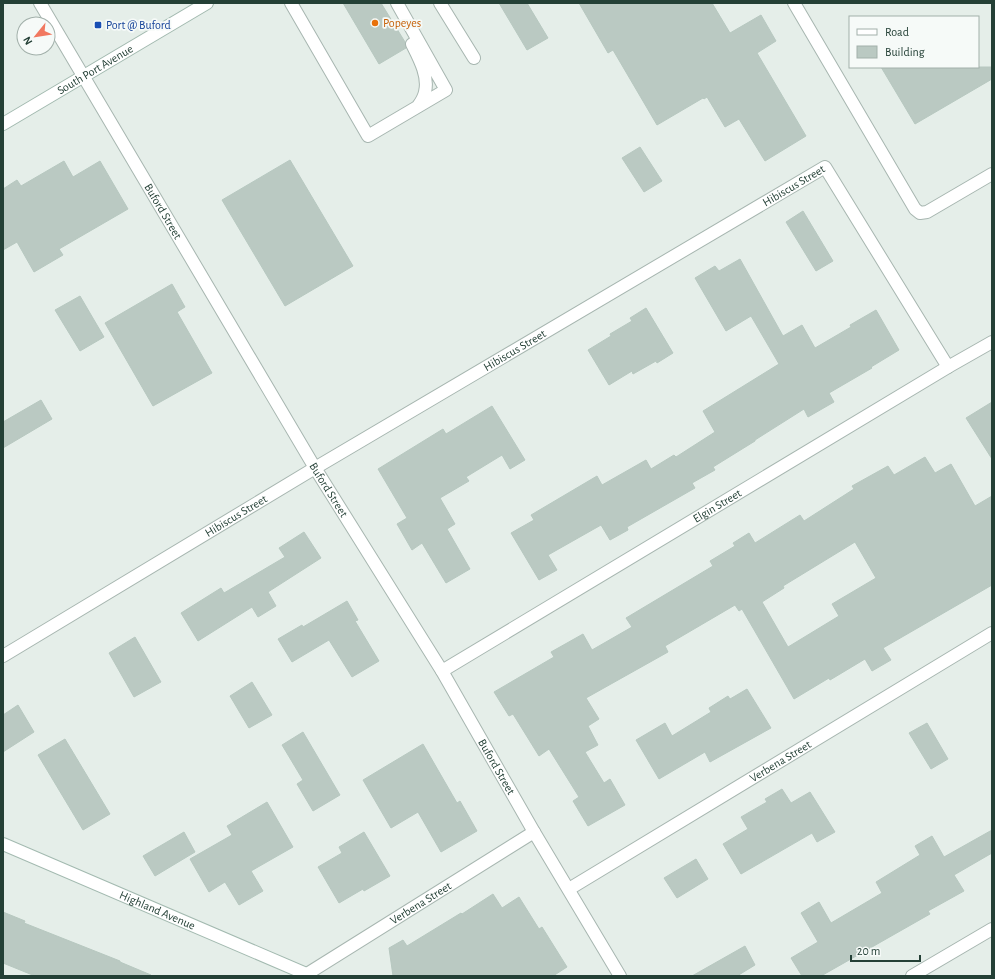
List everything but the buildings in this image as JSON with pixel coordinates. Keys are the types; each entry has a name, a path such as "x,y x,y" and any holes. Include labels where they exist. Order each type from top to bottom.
{"street":[{"name":"Buford Street","path":"40,3 314,468 442,671 534,832 620,976"},
{"name":"South Port Avenue","path":"3,124 207,3"},
{"path":"291,3 368,136 446,90 396,3"},
{"path":"391,3 396,16 421,63 426,80 425,92 418,106"},
{"path":"440,3 474,58"},
{"path":"794,3 915,209 920,213 927,212 992,174"},
{"name":"Hibiscus Street","path":"3,656 314,468 825,167 948,367"},
{"name":"Elgin Street","path":"442,671 992,342"},
{"name":"Verbena Street","path":"569,889 992,633"},
{"name":"Verbena Street","path":"309,975 534,832"},
{"name":"Highland Avenue","path":"3,844 309,975"},
{"path":"912,976 992,929"}],"place":[{"name":"Popeyes","path":"375,23"},
{"name":"Port @ Buford","path":"98,25"}]}
